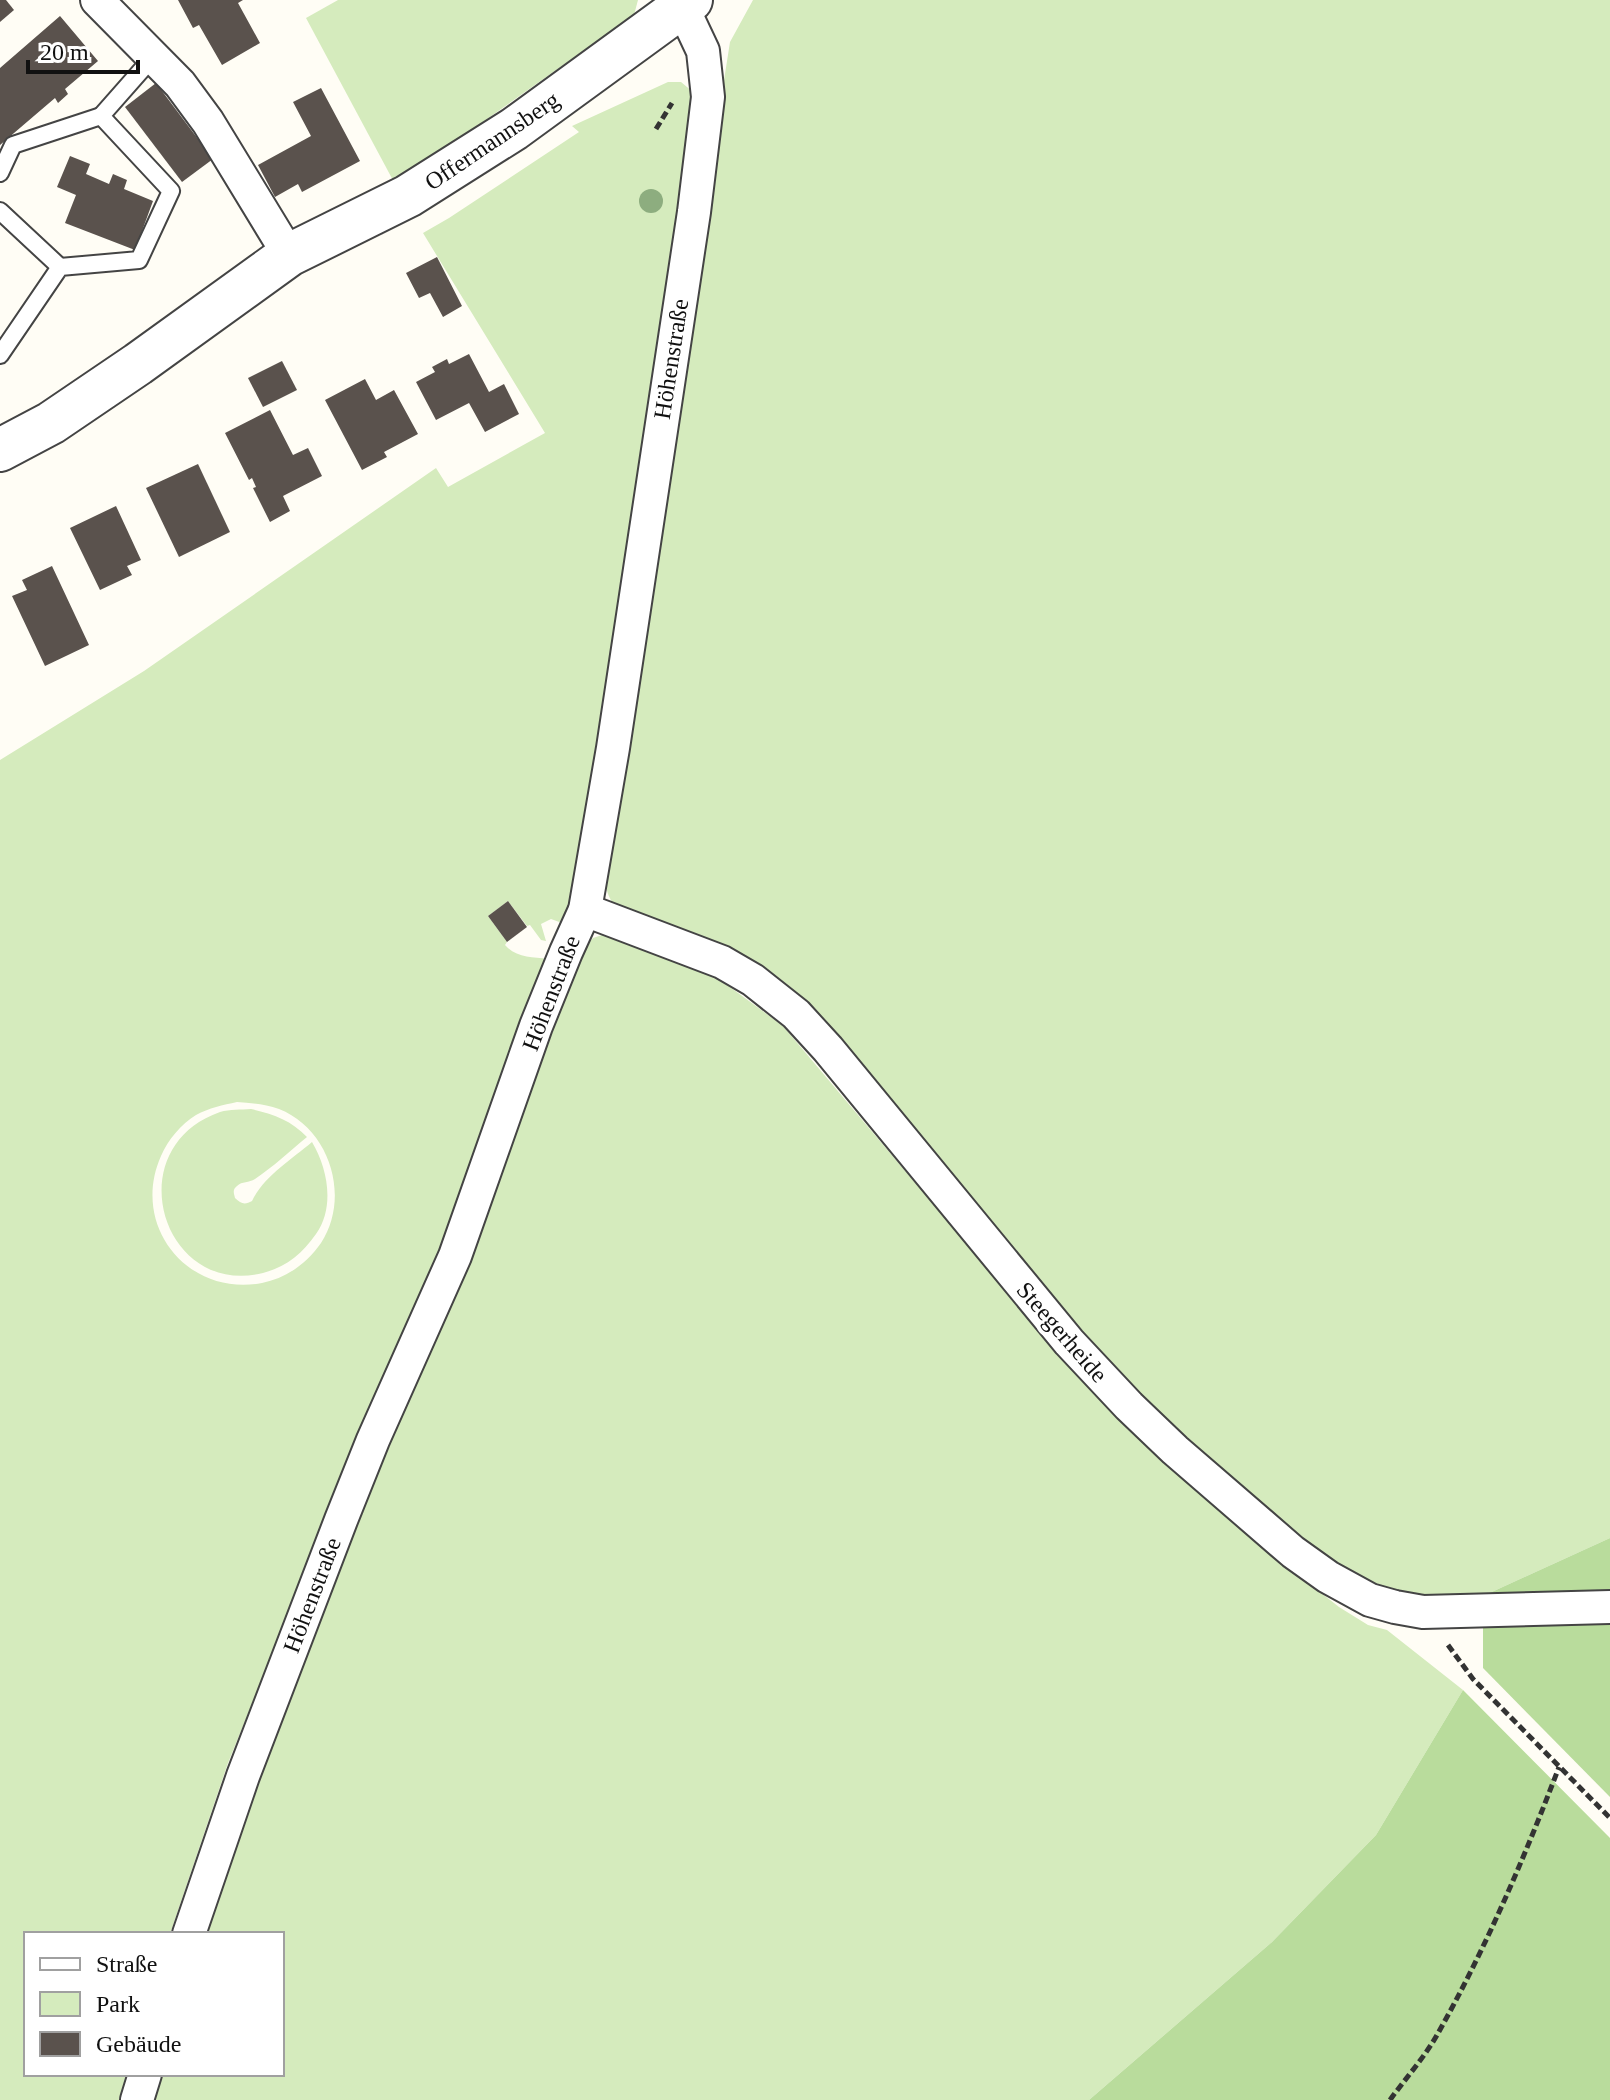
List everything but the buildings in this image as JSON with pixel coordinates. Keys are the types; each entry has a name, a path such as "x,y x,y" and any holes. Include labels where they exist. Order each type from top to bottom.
{"street":[{"path":"97,0 180,84 208,122 289,255"},
{"name":"Offermannsberg","path":"0,450 51,423 289,255 408,196 501,137 618,54 684,2"},
{"name":"Höhenstraße","path":"190,1932 243,1776 330,1549 373,1440 455,1256 536,1026 585,910 613,748 694,212 708,97 703,51 684,2"},
{"name":"Steegerheide","path":"585,910 722,962 753,980 796,1014 1069,1342 1129,1406 1281,1542 1328,1577 1370,1600 1423,1612 1610,1607"},
{"path":"137,2100 144,2076"}],"lane":[{"path":"0,173 13,145 101,116 153,57"},
{"path":"0,211 60,267 139,260 171,191 101,116"},
{"path":"0,355 60,267"}],"path":[{"path":"1423,1612 1473,1679 1610,1818"},
{"path":"1390,2100 1435,2038 1489,1933 1531,1840 1559,1767"}],"green space":[{"path":"338,0 638,0 634,15 395,184 306,18"},
{"path":"753,0 1610,0 1610,1538 1483,1596 1395,1597 1350,1579 1221,1475 1138,1400 833,1044 615,906 611,900 605,878 730,42"},
{"path":"668,82 681,82 693,92 697,102 624,594 569,910 562,923 551,919 541,924 546,941 541,940 530,925 527,926 508,901 488,916 509,949 525,956 548,959 474,1175 344,1476 228,1763 171,1932 24,1932 24,2076 126,2076 119,2100 0,2100 0,760 144,671 436,468 448,487 545,433 423,233 579,132 572,126","holes":["237,1102 263,1105 297,1119 323,1148 334,1186 330,1225 321,1243 303,1263 271,1281 235,1284 211,1279 189,1267 172,1251 160,1231 153,1207 153,1182 164,1150 185,1123 196,1115"]},
{"path":"605,934 627,937 719,979 783,1026 1035,1325 1264,1548 1339,1607 1368,1625 1387,1630 1463,1690 1376,1835 1272,1942 1089,2100 148,2100 155,2076 284,2076 284,1932 201,1932 254,1779 584,948 593,938"},
{"path":"251,1109 281,1118 307,1137 262,1174 237,1186 235,1198 243,1203 252,1201 271,1176 312,1142 325,1176 326,1212 316,1234 293,1259 263,1273 228,1275 199,1263 178,1243 165,1215 162,1185 169,1156 188,1130 220,1112"},
{"path":"1610,1538 1610,1594 1483,1596"},
{"path":"1610,1618 1610,1797 1483,1668 1483,1620"},
{"path":"1463,1690 1610,1838 1610,2100 1089,2100 1272,1942 1376,1835"}]}
